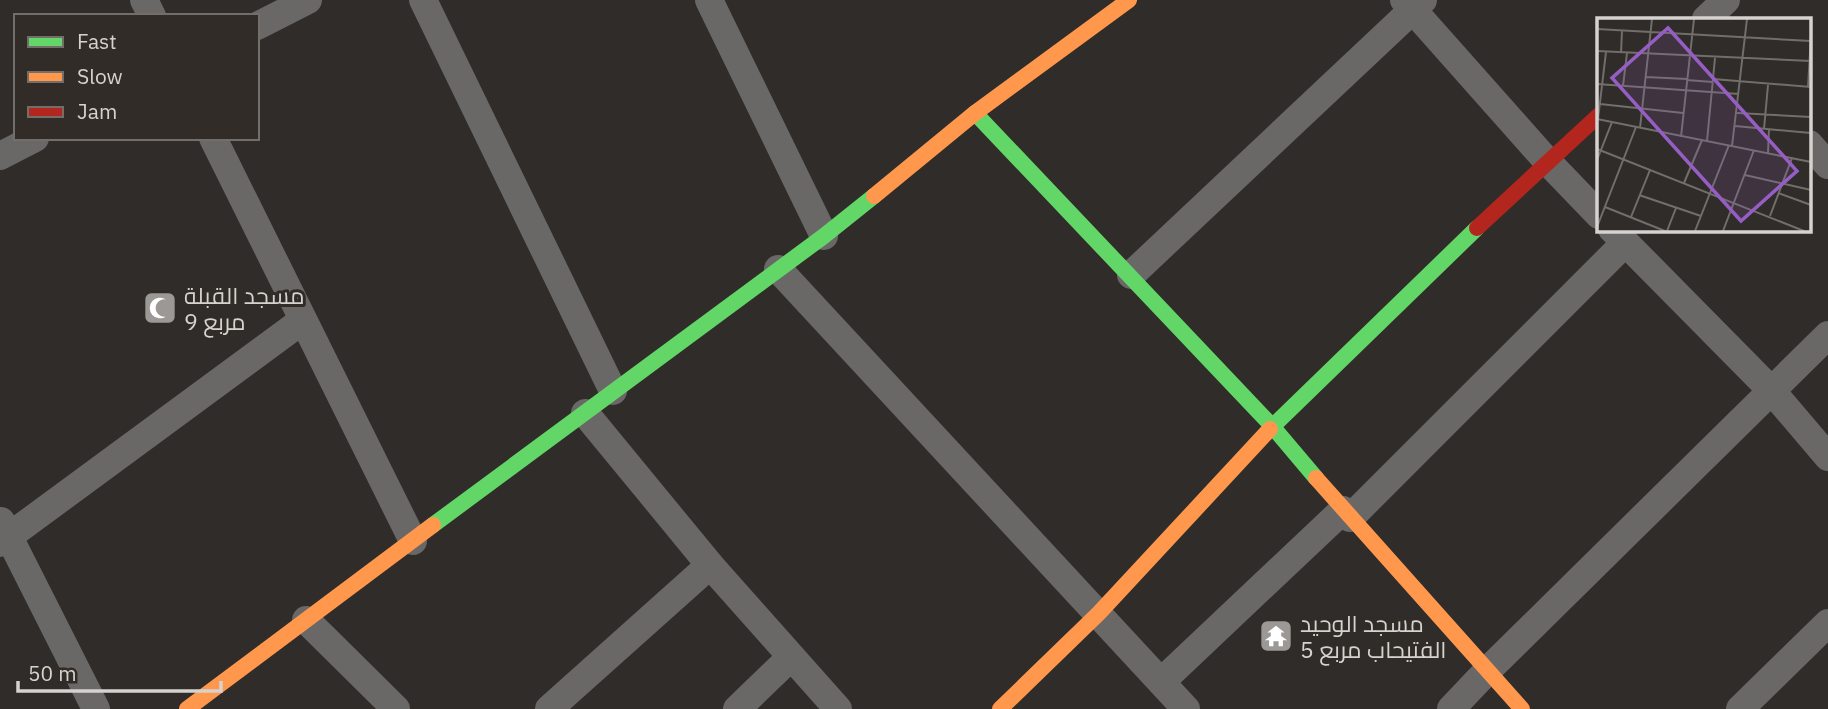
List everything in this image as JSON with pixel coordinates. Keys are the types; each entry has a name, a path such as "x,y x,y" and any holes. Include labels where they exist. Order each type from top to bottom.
{"street":[{"path":"259,25 308,0"},
{"path":"423,0 612,391"},
{"path":"709,0 824,236"},
{"path":"187,709 824,236 975,113 1129,0"},
{"path":"1707,18 1726,0"},
{"path":"1130,275 1413,3 1547,161 1597,213"},
{"path":"975,113 1272,426 1346,514 1522,709"},
{"path":"1000,709 1099,613 1272,426 1547,161 1597,117"},
{"path":"0,156 31,140"},
{"path":"214,140 413,541"},
{"path":"1811,146 1828,165"},
{"path":"778,269 1099,613 1174,700 1346,514 1619,236 1771,390 1828,457"},
{"path":"96,709 3,534 303,320"},
{"path":"1451,709 1828,335"},
{"path":"585,413 710,565 838,709"},
{"path":"549,709 710,565"},
{"path":"306,620 396,709"},
{"path":"1740,709 1828,623"},
{"path":"737,709 791,657"}],"traffic: fast":[{"path":"975,113 1272,426 1316,478"},
{"path":"433,525 824,236 874,196"},
{"path":"1270,429 1477,228"}],"traffic: slow":[{"path":"874,196 975,113 1129,0"},
{"path":"1000,709 1099,613 1270,429"},
{"path":"1316,478 1522,709"},
{"path":"187,709 433,525"}],"traffic: jam":[{"path":"1477,228 1597,117"}],"place":[{"name":"مسجد القبلة مربع 9","path":"160,308"},
{"name":"مسجد الوحيد الفتيحاب مربع 5","path":"1276,636"}]}
